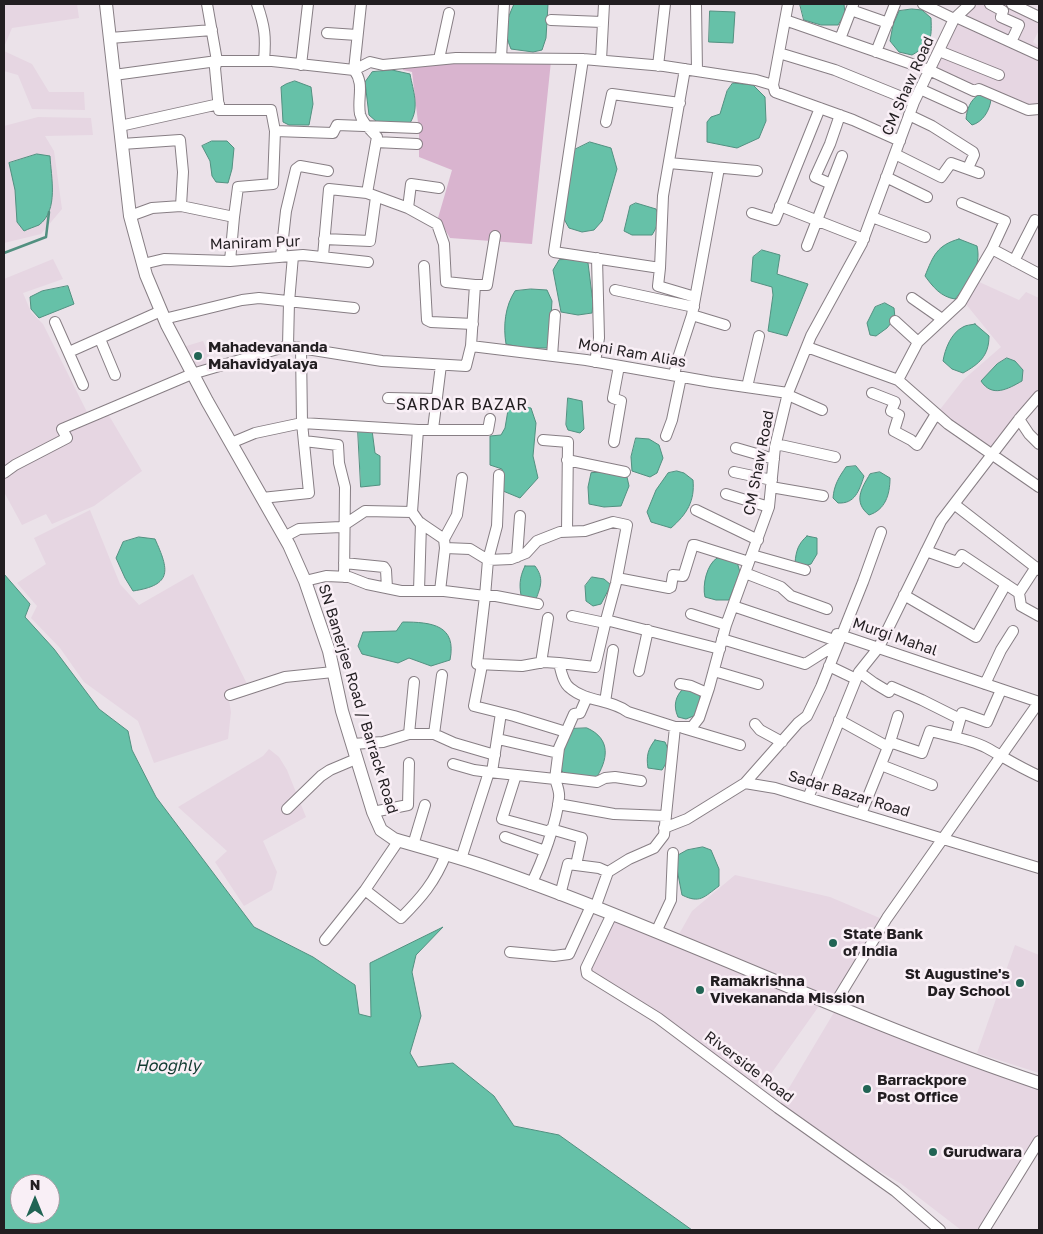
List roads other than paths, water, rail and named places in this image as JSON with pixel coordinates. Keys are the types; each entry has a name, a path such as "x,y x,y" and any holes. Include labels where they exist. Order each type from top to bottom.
{"street":[{"name":"SN Banerjee Road / Barrack Road","path":"106,4 130,216 146,275 192,374 284,537 304,581 328,651 356,759 373,812 381,830 394,839 462,859 560,894 834,1005 992,1067 1039,1083"},
{"path":"207,4 217,61 215,68 219,110 271,110 275,132 273,184 238,187 230,261"},
{"path":"257,4 264,24 266,38 264,61"},
{"path":"301,64 308,4"},
{"path":"324,239 370,241 376,137 360,113 359,77 354,70 361,4"},
{"path":"501,58 504,4"},
{"path":"601,60 604,4"},
{"path":"658,66 665,4"},
{"path":"696,4 697,71"},
{"path":"788,4 773,85 776,92 840,115 900,142"},
{"path":"876,52 895,4"},
{"path":"923,4 1039,55"},
{"name":"CM Shaw Road","path":"678,727 692,726 699,718 726,625 769,507 776,444 788,394 807,347 864,239 920,89 955,18 970,4"},
{"path":"990,4 1003,11 1001,17 1018,25 1012,42"},
{"path":"1012,4 1039,17"},
{"path":"840,39 852,7 888,23"},
{"path":"439,59 449,13"},
{"path":"551,20 602,22"},
{"path":"785,20 930,70 974,91 979,89 1028,110 1039,109"},
{"path":"110,38 212,30"},
{"path":"327,32 357,35"},
{"path":"939,51 999,75"},
{"path":"779,53 835,70 914,102"},
{"path":"583,58 554,252 660,268"},
{"path":"114,75 217,61 264,61 354,70 370,62 389,64 439,59 583,58 685,69 756,80 773,85"},
{"path":"685,69 662,196 658,286 725,325"},
{"path":"920,89 962,108"},
{"path":"606,122 612,94 680,102"},
{"path":"120,126 219,104"},
{"path":"752,213 775,220 820,108"},
{"path":"831,184 815,177 830,144 840,115"},
{"path":"909,115 932,126 973,152 974,155 968,168"},
{"path":"275,132 333,133 337,124 417,128"},
{"path":"122,144 180,140 183,172 181,206"},
{"path":"376,142 416,144"},
{"path":"895,154 941,177 951,163 979,173"},
{"path":"807,246 842,156"},
{"path":"669,163 757,172"},
{"path":"281,256 286,212 296,169 300,166 328,171"},
{"path":"666,436 672,420 678,376 678,358 694,306 719,168"},
{"path":"886,177 927,197"},
{"path":"408,208 411,184 439,188"},
{"path":"323,256 329,189 372,195 408,208 437,224 444,244 446,282 487,285 495,236"},
{"path":"898,380 918,342 961,302 992,249 1005,222 962,203"},
{"path":"130,216 152,208 181,206 234,217"},
{"path":"780,206 816,222 864,239"},
{"path":"872,217 925,236"},
{"path":"1014,261 1035,220"},
{"path":"992,249 1039,274"},
{"name":"Maniram Pur","path":"143,264 164,259 230,261 281,256 323,256 368,262"},
{"path":"288,346 293,256"},
{"path":"595,362 598,338 597,258"},
{"path":"424,266 427,320 431,322 473,324"},
{"path":"4,473 15,465 67,438 62,429 192,374 288,346 382,361 466,366 471,346 475,285"},
{"path":"615,290 694,306"},
{"path":"69,352 163,315 242,300 260,298 354,308"},
{"path":"912,298 942,319"},
{"path":"552,356 555,315"},
{"path":"895,321 918,342"},
{"path":"55,322 83,385"},
{"path":"747,387 759,336"},
{"path":"100,339 115,375"},
{"name":"Moni Ram Alias","path":"471,346 595,362 788,394 822,410"},
{"path":"807,347 898,380 936,414 1039,487"},
{"path":"262,498 309,493 302,423 301,348"},
{"path":"433,429 442,365"},
{"path":"614,442 622,401 613,398 619,366"},
{"path":"872,393 895,402 892,411 899,416 894,430 917,445 936,414"},
{"path":"808,798 858,676 879,646 941,521 1019,419 1039,396"},
{"path":"388,398 437,399"},
{"path":"231,443 255,433 302,423 418,430 488,430 490,419"},
{"path":"1019,419 1039,444"},
{"path":"418,430 412,512 444,544 470,549 488,560 511,559 526,553 537,541 560,532 585,531 613,522 627,525 617,578 595,667 559,663 522,666 477,664 488,560 497,526 499,475"},
{"path":"542,440 567,441 567,531"},
{"path":"304,442 338,445 339,463 345,482 344,577"},
{"path":"776,444 835,457"},
{"path":"736,448 774,459"},
{"path":"566,460 625,472"},
{"path":"734,472 771,484 823,496"},
{"path":"440,591 444,544 457,516 462,478"},
{"path":"726,494 769,507"},
{"path":"954,504 1037,568 1019,593 1021,606 1039,616"},
{"path":"696,510 758,540"},
{"path":"284,537 299,529 341,527 365,511 412,512"},
{"path":"517,557 520,516"},
{"path":"419,591 421,523"},
{"path":"664,828 687,819 746,783 798,723 807,716 829,666 838,637 863,582 881,532"},
{"path":"617,578 670,588 673,575 683,576 693,545 695,544 751,559 805,570"},
{"path":"926,551 957,562 962,556 1019,593"},
{"path":"344,563 384,567 386,570 387,588"},
{"path":"746,573 781,587 791,596 827,609"},
{"path":"304,581 326,576 344,577 401,591 440,591 496,596 538,604"},
{"path":"904,595 976,637 1006,584"},
{"path":"733,606 838,637"},
{"path":"691,614 726,625"},
{"name":"Murgi Mahal","path":"572,616 721,644 805,664 832,647 838,637 879,646 1039,702"},
{"path":"541,663 548,618"},
{"path":"639,671 648,630"},
{"path":"984,684 997,656 1013,631"},
{"path":"605,702 613,650"},
{"path":"559,663 562,676 569,688 588,697 678,727 740,745"},
{"path":"482,665 474,706 501,712 566,732"},
{"path":"829,666 858,676 889,692 892,687 960,720"},
{"path":"714,671 758,684"},
{"path":"230,695 285,677 333,672"},
{"path":"434,734 442,675"},
{"path":"409,734 414,682"},
{"path":"680,684 691,686 707,693"},
{"path":"955,737 962,713 987,722 1001,690"},
{"path":"531,884 540,867 560,797 556,778 558,753 574,714 580,713 588,697"},
{"path":"834,1005 887,918 1039,702"},
{"path":"462,859 496,755 501,712"},
{"path":"861,814 898,716"},
{"path":"839,720 889,744 922,752 930,731 955,737 986,748 1039,776"},
{"path":"754,724 760,730 782,742"},
{"path":"510,952 554,956 569,954 608,872 629,859 654,848 664,835 678,727"},
{"path":"352,744 383,742 409,734 434,734 454,743 496,755"},
{"path":"498,739 558,753"},
{"path":"287,809 321,776 356,759"},
{"path":"373,812 408,805 409,763"},
{"path":"453,764 474,770 516,775 597,782 605,778 641,781"},
{"path":"881,765 932,785"},
{"path":"516,775 502,819 582,838 576,866"},
{"name":"Sadar Bazar Road","path":"746,783 776,788 942,838 994,856 1039,868"},
{"path":"558,804 614,814 666,816"},
{"path":"414,845 425,805"},
{"path":"505,837 545,850"},
{"path":"325,940 365,890 399,840"},
{"path":"656,932 671,900 674,853"},
{"path":"365,890 400,918 425,894 439,872 446,854"},
{"path":"560,894 568,864 599,868 608,872"},
{"name":"Riverside Road","path":"612,914 586,968 588,974 658,1018 778,1108 895,1191 940,1230"},
{"path":"984,1230 1039,1141"}],"water":[{"path":"514,4 548,4 546,38 542,50 533,52 511,49 506,26"},
{"path":"800,4 844,4 845,14 838,25 821,25 804,20"},
{"path":"922,10 931,18 931,25 929,41 923,48 912,55 899,52 890,41 893,25 899,11"},
{"path":"710,11 735,12 733,43 709,42"},
{"path":"392,70 410,74 415,111 410,123 377,122 369,115 365,82 372,72"},
{"path":"295,81 311,87 313,104 309,125 289,125 283,122 281,87"},
{"path":"733,83 753,85 765,97 766,121 759,138 737,148 707,142 707,122 711,117 720,114 727,91"},
{"path":"978,95 986,95 991,99 983,118 972,125 966,119 966,115 971,103"},
{"path":"212,141 227,141 234,148 232,169 228,183 216,182 212,176 210,161 202,146"},
{"path":"590,142 611,148 617,169 602,221 594,230 582,232 569,228 564,219 574,150"},
{"path":"37,154 50,156 52,202 45,219 39,225 24,231 17,222 15,190 9,163"},
{"path":"636,203 656,209 658,222 652,235 632,235 624,231 630,206"},
{"path":"959,239 977,246 978,261 973,275 955,299 941,294 925,276 937,252 946,244"},
{"path":"762,250 780,255 777,274 808,284 787,336 768,331 773,295 772,287 751,281 753,257"},
{"path":"580,259 588,263 593,303 592,313 578,315 561,312 553,270 559,260"},
{"path":"68,286 74,304 39,318 31,309 30,297 42,291"},
{"path":"547,290 552,301 549,348 524,348 506,344 506,316 509,303 515,291"},
{"path":"885,303 894,308 895,318 887,328 876,336 870,335 867,323 875,307"},
{"path":"975,324 989,336 989,343 985,354 978,363 963,373 952,369 943,361 949,342 959,330"},
{"path":"1007,358 1015,361 1023,370 1022,381 1006,389 995,391 985,386 981,381 997,364"},
{"path":"568,398 582,401 584,429 580,433 568,430 566,425"},
{"path":"517,406 531,408 536,423 533,456 538,478 520,498 503,491 502,469 490,465 490,436 501,435 505,428 508,410"},
{"path":"358,430 372,430 375,453 380,456 380,485 361,487"},
{"path":"636,438 649,439 659,445 663,458 657,473 650,477 632,471 631,457"},
{"path":"856,466 864,476 856,496 844,503 838,503 833,498 837,481 846,467"},
{"path":"677,471 684,473 693,480 693,494 686,512 671,528 651,522 647,512 656,490 668,473"},
{"path":"611,472 627,477 629,486 621,506 604,507 589,504 588,487 591,473"},
{"path":"880,472 890,478 888,496 879,510 869,515 861,505 860,495 870,474"},
{"path":"807,536 817,538 817,554 811,564 804,566 795,563 798,548"},
{"path":"139,537 155,539 165,567 161,580 155,585 133,591 116,558 123,542"},
{"path":"717,558 731,558 737,562 740,572 729,600 716,600 705,597 706,575 710,565"},
{"path":"525,566 535,566 540,574 540,586 536,599 522,600 520,583"},
{"name":"Hooghly","path":"4,574 30,604 25,617 54,649 99,709 128,731 132,750 156,797 254,927 313,957 355,985 359,1014 371,1017 370,963 443,927 416,955 412,972 421,1016 410,1053 418,1067 453,1063 494,1096 514,1126 559,1135 692,1230 4,1230"},
{"path":"592,577 604,579 611,585 601,604 593,606 586,601 585,586"},
{"path":"403,622 424,623 440,628 450,639 450,660 431,666 409,658 398,663 362,654 358,646 363,632 396,631"},
{"path":"684,688 700,692 700,701 696,715 686,719 678,717 676,709 677,698"},
{"path":"587,728 601,738 604,744 605,758 595,780 566,776 559,767 568,729"},
{"path":"655,740 665,742 669,753 662,770 648,768 648,753"},
{"path":"703,847 711,850 719,869 719,886 702,898 688,898 682,895 676,864 678,855 687,850"}],"waterway":[{"path":"4,253 46,237 49,212"}],"place":[{"name":"Mahadevananda Mahavidyalaya","path":"198,356"},
{"name":"State Bank of India","path":"833,943"},
{"name":"St Augustine's Day School","path":"1020,983"},
{"name":"Ramakrishna Vivekananda Mission","path":"700,990"},
{"name":"Barrackpore Post Office","path":"867,1089"},
{"name":"Gurudwara","path":"933,1152"}],"district":[{"name":"SARDAR BAZAR","path":"462,405"}]}
